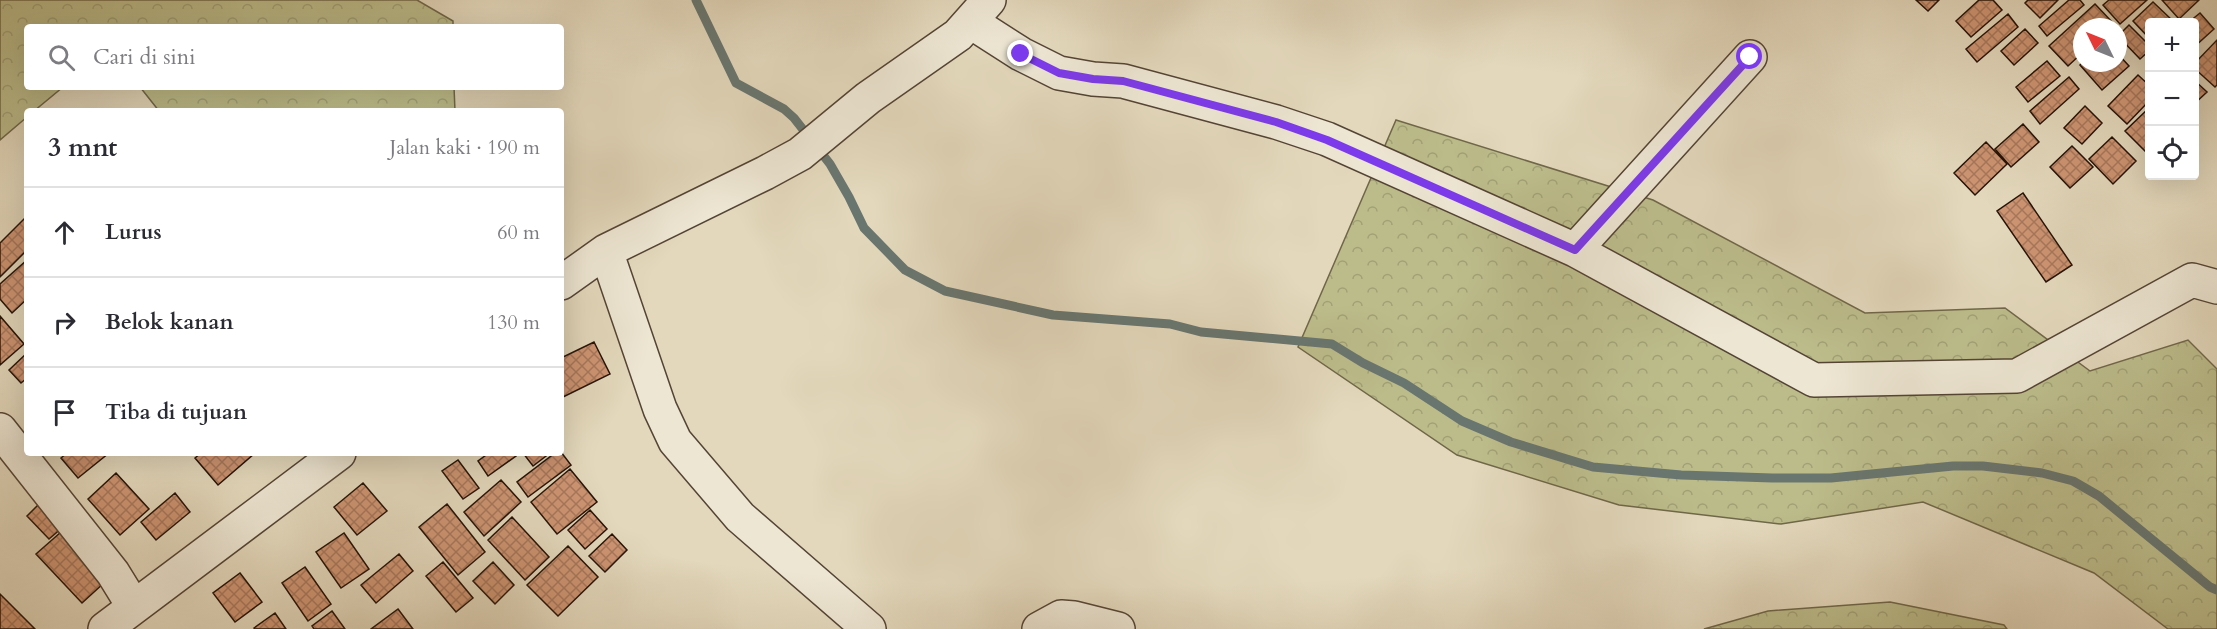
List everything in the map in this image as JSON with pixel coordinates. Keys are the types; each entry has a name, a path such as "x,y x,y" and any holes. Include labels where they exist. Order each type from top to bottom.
{"street":[{"path":"564,281 606,251 800,154 868,98 958,35 980,11 1021,54 1059,73 1123,81 1276,122 1327,140 1575,250 1814,380 2018,376 2192,280 2217,287"},
{"path":"1575,250 1750,57"},
{"path":"606,251 660,409 675,441 740,517 869,629"},
{"path":"0,430 113,573 134,607"},
{"path":"105,629 335,456"},
{"path":"1039,629 1061,617 1118,629"}],"green space":[{"path":"0,0 417,0 453,21 453,24 24,24 24,90 59,90 38,108 24,108 24,120 0,140"},
{"path":"142,90 454,90 455,108 157,108"},
{"path":"1396,120 1653,200 1865,313 2005,308 2090,371 2188,340 2217,369 2217,629 2168,629 2094,573 1923,502 1781,524 1619,505 1457,455 1298,347"},
{"path":"1890,602 2004,625 2007,629 1704,629 1768,611"}],"building":[{"path":"1916,0 1939,0 1928,11"},
{"path":"1979,0 1993,0 2002,10 1971,37 1956,21"},
{"path":"2028,0 2058,0 2040,18 2025,3"},
{"path":"2069,0 2080,0 2084,5 2047,36 2039,26"},
{"path":"2109,0 2147,0 2127,18 2115,18 2103,5"},
{"path":"2162,0 2199,0 2180,18"},
{"path":"2153,2 2170,18 2145,18 2145,34 2133,21"},
{"path":"2095,4 2108,18 2080,18"},
{"path":"2200,13 2214,29 2199,42 2199,18 2194,18"},
{"path":"2008,14 2018,27 1977,62 1966,49"},
{"path":"2073,24 2073,61 2068,66 2049,46"},
{"path":"2129,25 2145,41 2145,54 2140,59 2127,45"},
{"path":"2025,29 2038,43 2014,65 2001,51"},
{"path":"2217,40 2217,85 2215,87 2199,73 2199,59"},
{"path":"2047,61 2060,76 2028,102 2016,87"},
{"path":"2086,72 2122,72 2102,90"},
{"path":"2138,75 2145,81 2145,105 2127,124 2108,106"},
{"path":"2069,77 2079,89 2040,124 2030,111"},
{"path":"2199,85 2207,92 2199,99"},
{"path":"2085,106 2102,123 2082,144 2064,128"},
{"path":"2145,112 2145,151 2125,131"},
{"path":"2023,124 2039,142 2011,167 1995,149"},
{"path":"2112,137 2136,161 2113,184 2089,159"},
{"path":"1986,142 2007,164 1975,195 1954,173"},
{"path":"2072,146 2093,167 2070,188 2050,167"},
{"path":"2023,193 2072,265 2046,282 1997,211"},
{"path":"24,219 24,253 0,277 0,243"},
{"path":"24,263 24,302 12,313 0,299 0,284"},
{"path":"0,316 24,344 0,365"},
{"path":"594,342 610,374 564,397 564,357"},
{"path":"24,356 24,380 21,383 9,370"},
{"path":"63,456 105,456 78,478 61,458"},
{"path":"197,456 252,456 218,485 195,458"},
{"path":"485,456 516,456 488,476 478,461"},
{"path":"525,456 546,456 533,466"},
{"path":"551,456 564,456 571,465 528,497 517,482"},
{"path":"458,460 479,488 463,499 442,471"},
{"path":"570,469 597,502 557,534 531,502"},
{"path":"116,473 149,509 120,535 88,499"},
{"path":"501,480 521,502 484,536 464,512"},
{"path":"363,483 387,511 357,535 334,507"},
{"path":"175,493 190,512 156,540 141,522"},
{"path":"40,503 63,527 49,539 27,516"},
{"path":"447,504 485,552 458,575 419,527"},
{"path":"590,510 607,529 585,549 568,530"},
{"path":"512,517 549,557 525,580 488,540"},
{"path":"61,532 105,582 82,603 36,554"},
{"path":"344,533 369,569 341,588 316,552"},
{"path":"612,534 627,550 605,572 589,556"},
{"path":"568,546 598,577 558,616 527,585"},
{"path":"399,554 413,571 376,603 361,585"},
{"path":"443,562 473,598 456,612 426,576"},
{"path":"493,562 514,585 495,604 473,581"},
{"path":"305,567 331,604 308,621 282,583"},
{"path":"240,573 262,602 235,622 213,593"},
{"path":"0,594 35,629 0,629"},
{"path":"398,609 413,629 371,629"},
{"path":"332,611 345,629 314,629 312,626"},
{"path":"275,613 286,629 254,628"}],"waterway":[{"path":"696,0 736,83 784,109 794,118 830,164 864,228 905,270 945,291 1053,315 1170,324 1201,332 1332,344 1363,363 1404,383 1462,421 1511,442 1593,467 1681,475 1772,478 1831,478 1953,466 1983,466 2042,473 2073,481 2099,496 2210,587 2217,590"}],"route":[{"path":"1021,54 1059,73 1123,81 1276,122 1327,140 1575,250 1750,57"}]}
